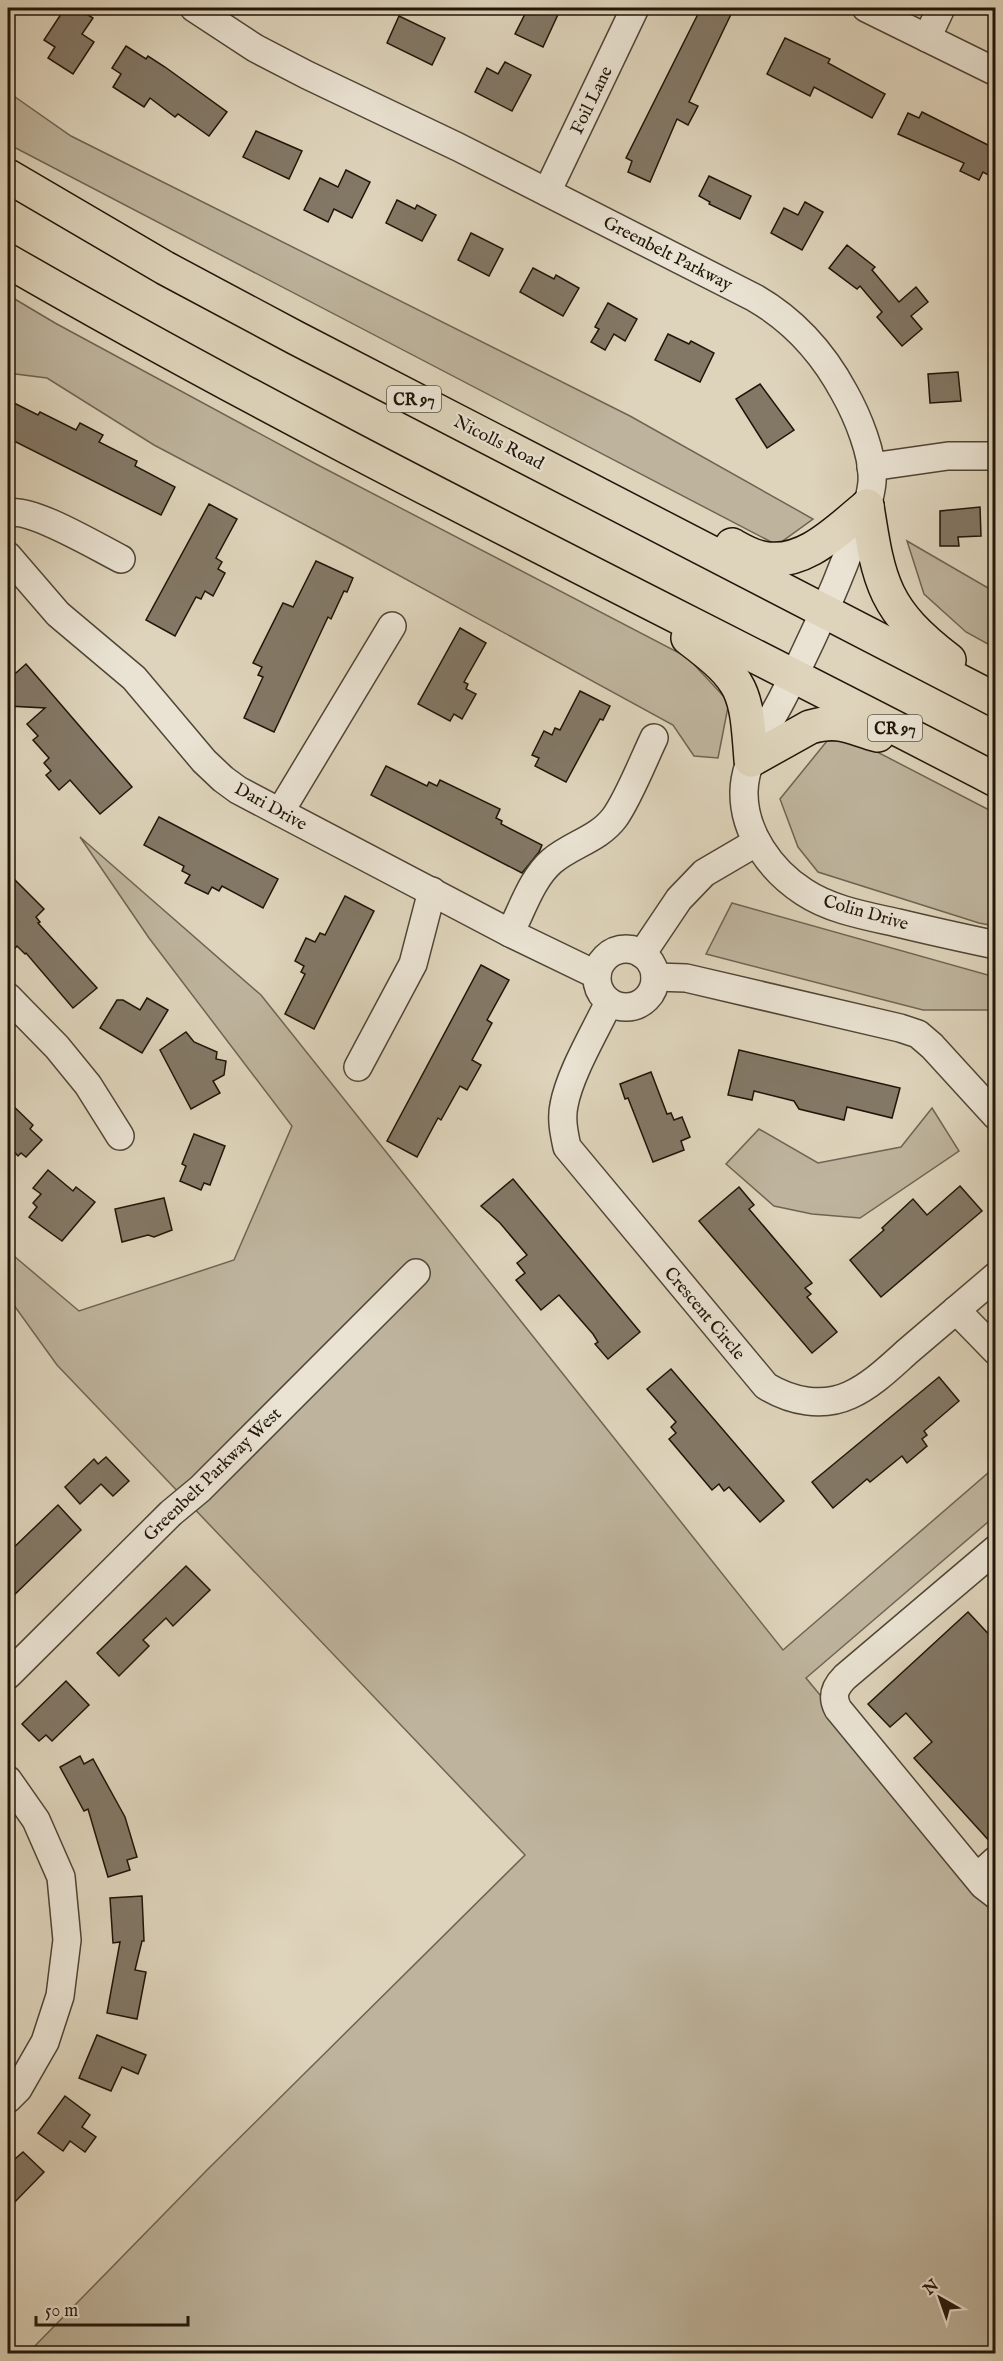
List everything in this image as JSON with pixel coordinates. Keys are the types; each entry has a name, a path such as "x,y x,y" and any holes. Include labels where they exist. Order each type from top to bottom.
{"highway":[{"name":"Nicolls Road","path":"8,176 175,274 825,612 996,698"},
{"name":"CR 97","path":"8,261 121,326 253,397 996,780"},
{"path":"630,509 729,544 749,554 776,559 800,554 815,547 867,506 878,570 896,608 914,632 996,698"},
{"path":"614,584 720,662 729,672 745,703 751,760 810,727 841,722 869,733 946,754"}],"street":[{"name":"Greenbelt Parkway","path":"194,8 255,48 547,192 774,309 810,344 838,380 856,417 871,467 872,480 867,506 825,612 794,676"},
{"name":"Foil Lane","path":"547,192 635,8"},
{"path":"866,8 996,72"},
{"path":"927,38 941,8"},
{"path":"871,467 948,456 996,456"},
{"path":"8,513 20,512 35,516 121,559"},
{"name":"Dari Drive","path":"8,556 58,614 134,678 204,761 223,779 280,812 510,933 597,975"},
{"path":"280,812 392,626"},
{"name":"Colin Drive","path":"794,676 751,760 744,792 751,826 767,858 790,882 806,894 824,902 846,910 996,945"},
{"path":"510,933 541,872 570,848 593,838 616,816 654,738"},
{"path":"757,842 704,873 679,899 649,966 652,990 639,1004 626,1007 609,1002 598,988 597,975 603,961 614,952 628,949 649,966 686,978 900,1028 918,1034 932,1046 996,1116"},
{"path":"358,1067 413,964 432,891"},
{"path":"8,997 57,1047 88,1085 120,1136"},
{"name":"Crescent Circle","path":"609,1002 573,1078 564,1105 563,1126 567,1147 766,1386 782,1396 798,1401 818,1401 848,1396 874,1380 996,1276"},
{"name":"Greenbelt Parkway West","path":"8,1675 416,1273"},
{"path":"956,1310 996,1351"},
{"path":"989,1877 838,1709 834,1695 837,1685 845,1677 996,1549"},
{"path":"8,1780 36,1820 61,1877 68,1940 60,1996 45,2042 18,2089 8,2099"}],"shaded area":[{"path":"8,92 71,136 630,416 813,519 777,545 8,144"},
{"path":"8,295 55,323 316,464 687,657 729,702 718,758 694,756 673,725 347,547 154,445 47,378 8,373"},
{"path":"907,541 995,592 995,648 966,632 924,594"},
{"path":"827,741 856,741 995,813 995,926 818,872 798,847 780,799"},
{"path":"80,837 261,995 783,1650 995,1467 995,1516 806,1678 995,1906 995,2353 28,2353 207,2170 525,1855 57,1365 8,1297 8,1251 79,1311 234,1260 292,1126 149,938"},
{"path":"732,903 995,977 995,1010 923,1010 706,954"},
{"path":"932,1108 959,1151 860,1218 812,1214 774,1206 726,1164 759,1129 818,1163 901,1147"}],"building":[{"path":"65,8 77,8 93,18 82,34 94,42 73,74 48,58 55,47 44,40"},
{"path":"528,8 561,8 543,47 515,34"},
{"path":"701,8 734,8 689,102 698,106 688,125 677,119 650,182 628,172 632,161 626,158"},
{"path":"399,16 445,38 432,65 387,43"},
{"path":"785,38 830,59 828,63 885,94 872,118 814,87 810,96 767,74"},
{"path":"126,46 146,59 148,56 165,67 227,112 209,136 178,114 175,117 150,98 144,107 113,87 121,74 112,68"},
{"path":"505,62 531,75 512,111 475,92 487,68 498,74"},
{"path":"922,112 996,149 996,179 983,172 979,180 960,171 964,163 898,134 908,113 919,118"},
{"path":"256,131 302,151 289,179 243,157"},
{"path":"346,170 370,182 352,218 334,209 328,222 304,210 320,178 338,187"},
{"path":"709,176 751,196 740,219 709,204 710,202 699,196"},
{"path":"397,200 415,209 417,205 436,215 422,241 386,223"},
{"path":"805,202 823,212 802,250 771,233 784,208 798,215"},
{"path":"471,233 503,249 489,276 458,260"},
{"path":"847,245 875,267 872,270 899,302 916,287 928,302 911,316 922,329 902,346 877,317 882,312 860,286 857,289 829,268"},
{"path":"533,268 554,279 556,275 579,288 563,316 520,292"},
{"path":"608,303 637,319 625,341 614,334 605,350 591,342 599,329 595,327"},
{"path":"668,334 689,344 691,341 714,353 700,382 655,360"},
{"path":"958,372 961,401 930,403 928,374"},
{"path":"760,384 794,430 767,448 736,399"},
{"path":"8,400 38,415 40,412 76,430 80,423 103,435 99,442 137,461 135,466 175,487 161,515 8,438"},
{"path":"209,504 237,519 216,558 222,562 218,569 225,573 213,596 205,591 201,599 196,597 175,636 146,620"},
{"path":"980,507 981,536 958,537 959,546 940,546 940,511"},
{"path":"316,561 353,578 331,619 328,617 274,732 244,718 263,677 258,675 262,667 253,663 283,603 293,607"},
{"path":"460,628 486,643 464,682 468,684 466,689 476,694 462,719 454,714 450,721 418,704"},
{"path":"26,664 132,787 100,814 70,780 59,790 46,775 51,771 44,763 49,758 33,740 38,736 27,724 45,708 8,706 8,680"},
{"path":"580,691 610,706 603,720 600,719 566,782 535,766 539,758 532,755 544,731 552,735 555,728 560,730"},
{"path":"386,766 427,786 429,782 437,786 440,780 500,809 496,818 502,821 501,824 542,845 539,852 522,873 371,795"},
{"path":"159,817 278,879 263,908 222,886 219,891 212,887 208,894 185,883 190,875 182,871 184,866 144,845"},
{"path":"8,873 44,909 36,917 40,922 38,923 97,988 73,1008 26,953 17,946 8,956"},
{"path":"345,896 374,911 314,1029 285,1014 305,974 301,972 304,966 295,961 306,938 315,942 320,933 325,935"},
{"path":"481,965 509,980 487,1020 492,1023 472,1060 481,1065 467,1090 460,1086 441,1120 438,1118 417,1157 387,1141"},
{"path":"147,998 168,1010 142,1053 100,1028 117,1000 123,1000 140,1010"},
{"path":"186,1032 194,1042 217,1052 216,1059 226,1061 224,1075 213,1081 220,1093 191,1109 160,1050"},
{"path":"739,1050 900,1088 892,1118 847,1107 844,1120 799,1109 794,1101 754,1091 752,1100 728,1095"},
{"path":"651,1072 667,1114 671,1113 674,1120 682,1117 690,1137 681,1141 684,1150 653,1162 628,1098 625,1099 620,1084"},
{"path":"8,1101 33,1125 30,1129 42,1140 26,1157 21,1153 18,1156 8,1145"},
{"path":"194,1134 225,1146 210,1185 204,1183 201,1190 180,1181 186,1166 182,1164"},
{"path":"48,1170 73,1191 76,1187 95,1202 62,1241 29,1217 37,1207 33,1203 41,1194 33,1188"},
{"path":"513,1179 640,1332 608,1359 595,1344 598,1342 593,1334 559,1295 541,1310 516,1280 525,1273 517,1263 527,1255 500,1223 481,1206"},
{"path":"960,1186 982,1211 881,1297 850,1260 884,1230 882,1228 913,1199 927,1215"},
{"path":"739,1187 754,1205 749,1209 812,1283 805,1288 811,1294 807,1297 837,1332 812,1353 699,1221"},
{"path":"164,1198 172,1230 154,1237 148,1235 122,1242 115,1209"},
{"path":"671,1369 784,1501 760,1522 729,1487 724,1491 719,1484 712,1490 669,1439 676,1433 671,1427 676,1422 647,1389"},
{"path":"939,1377 959,1401 924,1431 927,1435 922,1439 927,1446 907,1463 902,1456 870,1482 867,1479 833,1508 812,1482"},
{"path":"106,1457 129,1481 113,1496 101,1484 80,1504 65,1487 94,1459 98,1464"},
{"path":"58,1505 81,1530 8,1601 8,1553"},
{"path":"186,1566 210,1590 173,1626 166,1618 143,1640 149,1646 119,1676 97,1653"},
{"path":"968,1612 996,1642 996,1845 993,1845 914,1758 932,1742 906,1713 890,1727 868,1704"},
{"path":"66,1681 89,1705 52,1741 46,1735 39,1741 22,1724"},
{"path":"80,1756 84,1764 93,1759 125,1817 137,1857 127,1860 130,1870 108,1877 88,1809 84,1811 60,1767"},
{"path":"142,1896 144,1941 142,1941 135,1970 146,1972 137,2019 107,2013 120,1942 113,1943 110,1898"},
{"path":"97,2035 146,2055 138,2074 122,2067 111,2091 79,2078"},
{"path":"65,2096 90,2115 82,2127 96,2137 85,2152 70,2141 63,2151 38,2133"},
{"path":"23,2152 44,2172 8,2209 8,2165"}]}
